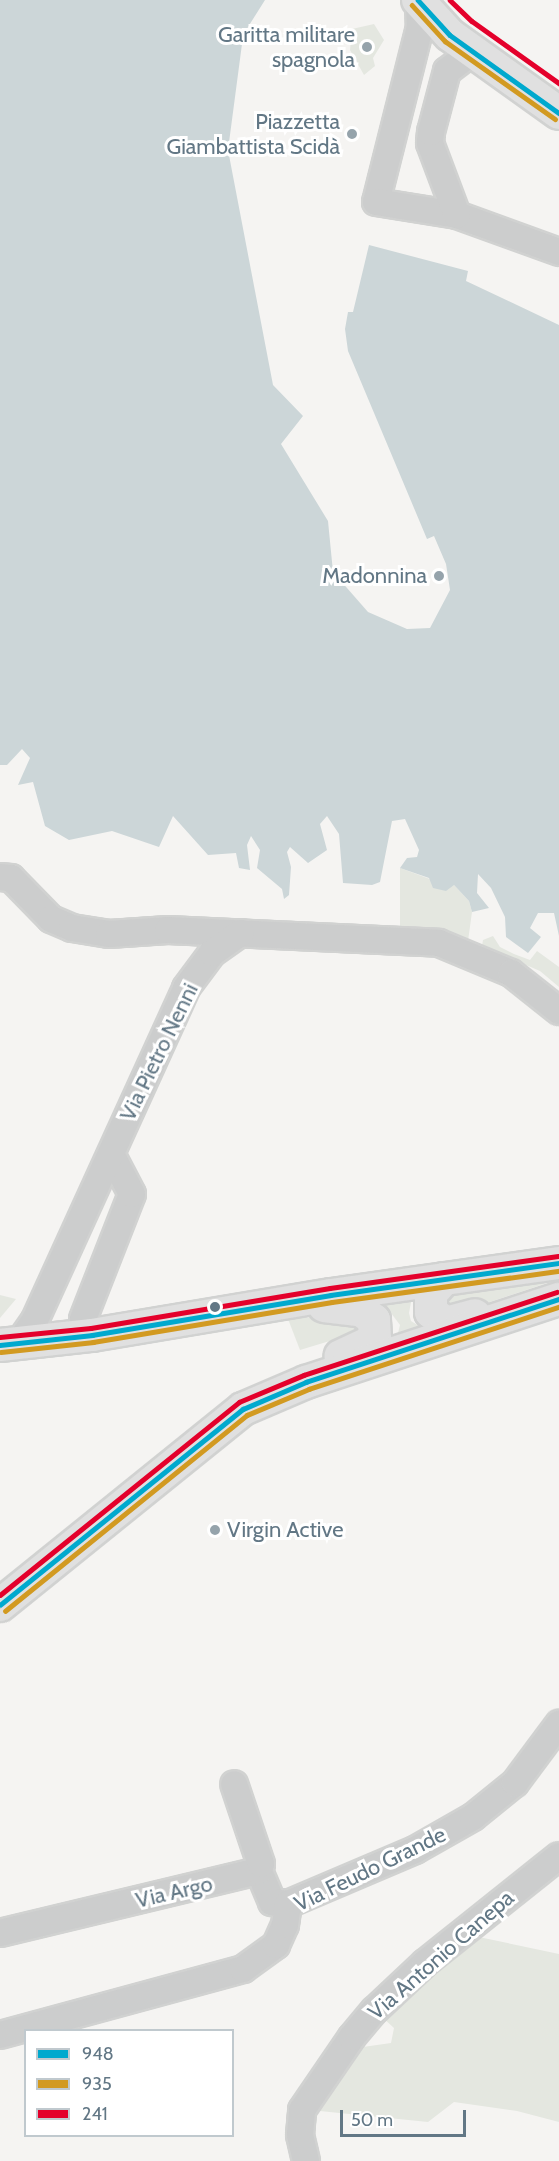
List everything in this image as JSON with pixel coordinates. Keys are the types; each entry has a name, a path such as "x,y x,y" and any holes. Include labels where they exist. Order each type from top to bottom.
{"main road":[{"path":"425,1 472,52 559,113"},
{"path":"425,1 467,27 559,92"},
{"path":"10,1344 92,1335 559,1263"},
{"path":"444,1279 431,1294 430,1308 435,1318 446,1323 559,1288"},
{"path":"0,1605 243,1409 306,1382 559,1299"},
{"path":"288,1304 362,1311 369,1314 376,1328 375,1340 369,1345 324,1361 306,1382"}],"street":[{"path":"425,1 376,202 457,215 559,252"},
{"path":"457,215 430,143 431,132 447,71 472,52"},
{"path":"0,876 11,878 51,919 72,928 109,934 168,930 439,943 511,973 559,1011"},
{"name":"Via Pietro Nenni","path":"10,1344 35,1320 186,988 212,953 241,933"},
{"path":"92,1335 83,1319 132,1194 111,1154"},
{"name":"Via Feudo Grande","path":"0,2035 243,1969 276,1945 285,1925 288,1904 416,1850 473,1817 515,1782 559,1724"},
{"path":"234,1784 261,1864 259,1871 272,1902 288,1904"},
{"name":"Via Antonio Canepa","path":"306,2161 300,2135 302,2110 352,2037 375,2010 425,1963 559,1856"},
{"name":"Via Argo","path":"0,1933 259,1871"}],"shaded area":[{"path":"0,0 265,0 248,27 242,44 228,150 273,385 303,416 281,444 328,521 333,572 368,612 407,629 430,628 450,590 446,564 434,536 427,539 348,351 345,329 348,312 353,312 369,245 468,271 466,281 559,325 559,936 554,913 538,913 530,928 541,937 528,953 506,937 505,917 491,888 478,874 477,893 489,908 472,912 469,901 454,885 446,891 433,888 429,878 400,868 407,858 417,857 419,850 405,819 392,821 380,882 372,885 343,883 339,834 327,816 320,824 327,850 308,863 290,847 287,852 291,867 289,895 284,899 282,889 257,868 260,850 251,836 247,845 250,870 239,868 236,853 208,855 173,816 159,847 112,831 69,840 45,826 33,782 18,785 30,758 22,749 7,765 0,765"},
{"path":"374,24 384,40 373,58 375,66 364,75 350,50 352,29"},
{"path":"400,868 449,886 454,885 469,901 472,912 468,941 435,931 400,929"},
{"path":"493,936 500,947 514,954 530,960 537,951 559,967 559,987 540,971 482,946 483,940"},
{"path":"559,1274 559,1279 454,1314 441,1297 444,1292"},
{"path":"0,1295 16,1299 0,1318"},
{"path":"412,1297 409,1313 411,1321 427,1331 396,1341 400,1325 382,1301"},
{"path":"341,1315 366,1330 300,1350 288,1319"},
{"path":"474,1936 559,1954 559,2122 517,2111 454,2102 428,2122 310,2110 356,2048 391,2043 394,2028 382,2017"}],"transit line":[{"name":"948","path":"418,0 450,35 559,113"},
{"name":"241","path":"450,0 472,21 559,83"},
{"name":"935","path":"412,5 445,41 555,119"},
{"name":"241","path":"0,1337 91,1328 330,1288 558,1256"},
{"name":"948","path":"0,1345 92,1335 331,1295 559,1263"},
{"name":"935","path":"1,1352 93,1342 332,1302 559,1271"},
{"name":"241","path":"0,1595 239,1402 304,1375 557,1292"},
{"name":"948","path":"0,1605 243,1409 306,1382 559,1299"},
{"name":"935","path":"5,1611 247,1415 309,1389 559,1307"}],"place":[{"name":"Garitta militare spagnola","path":"367,47"},
{"name":"Piazzetta Giambattista Scidà","path":"352,134"},
{"name":"Madonnina","path":"439,576"},
{"name":"Virgin Active","path":"215,1530"}]}
